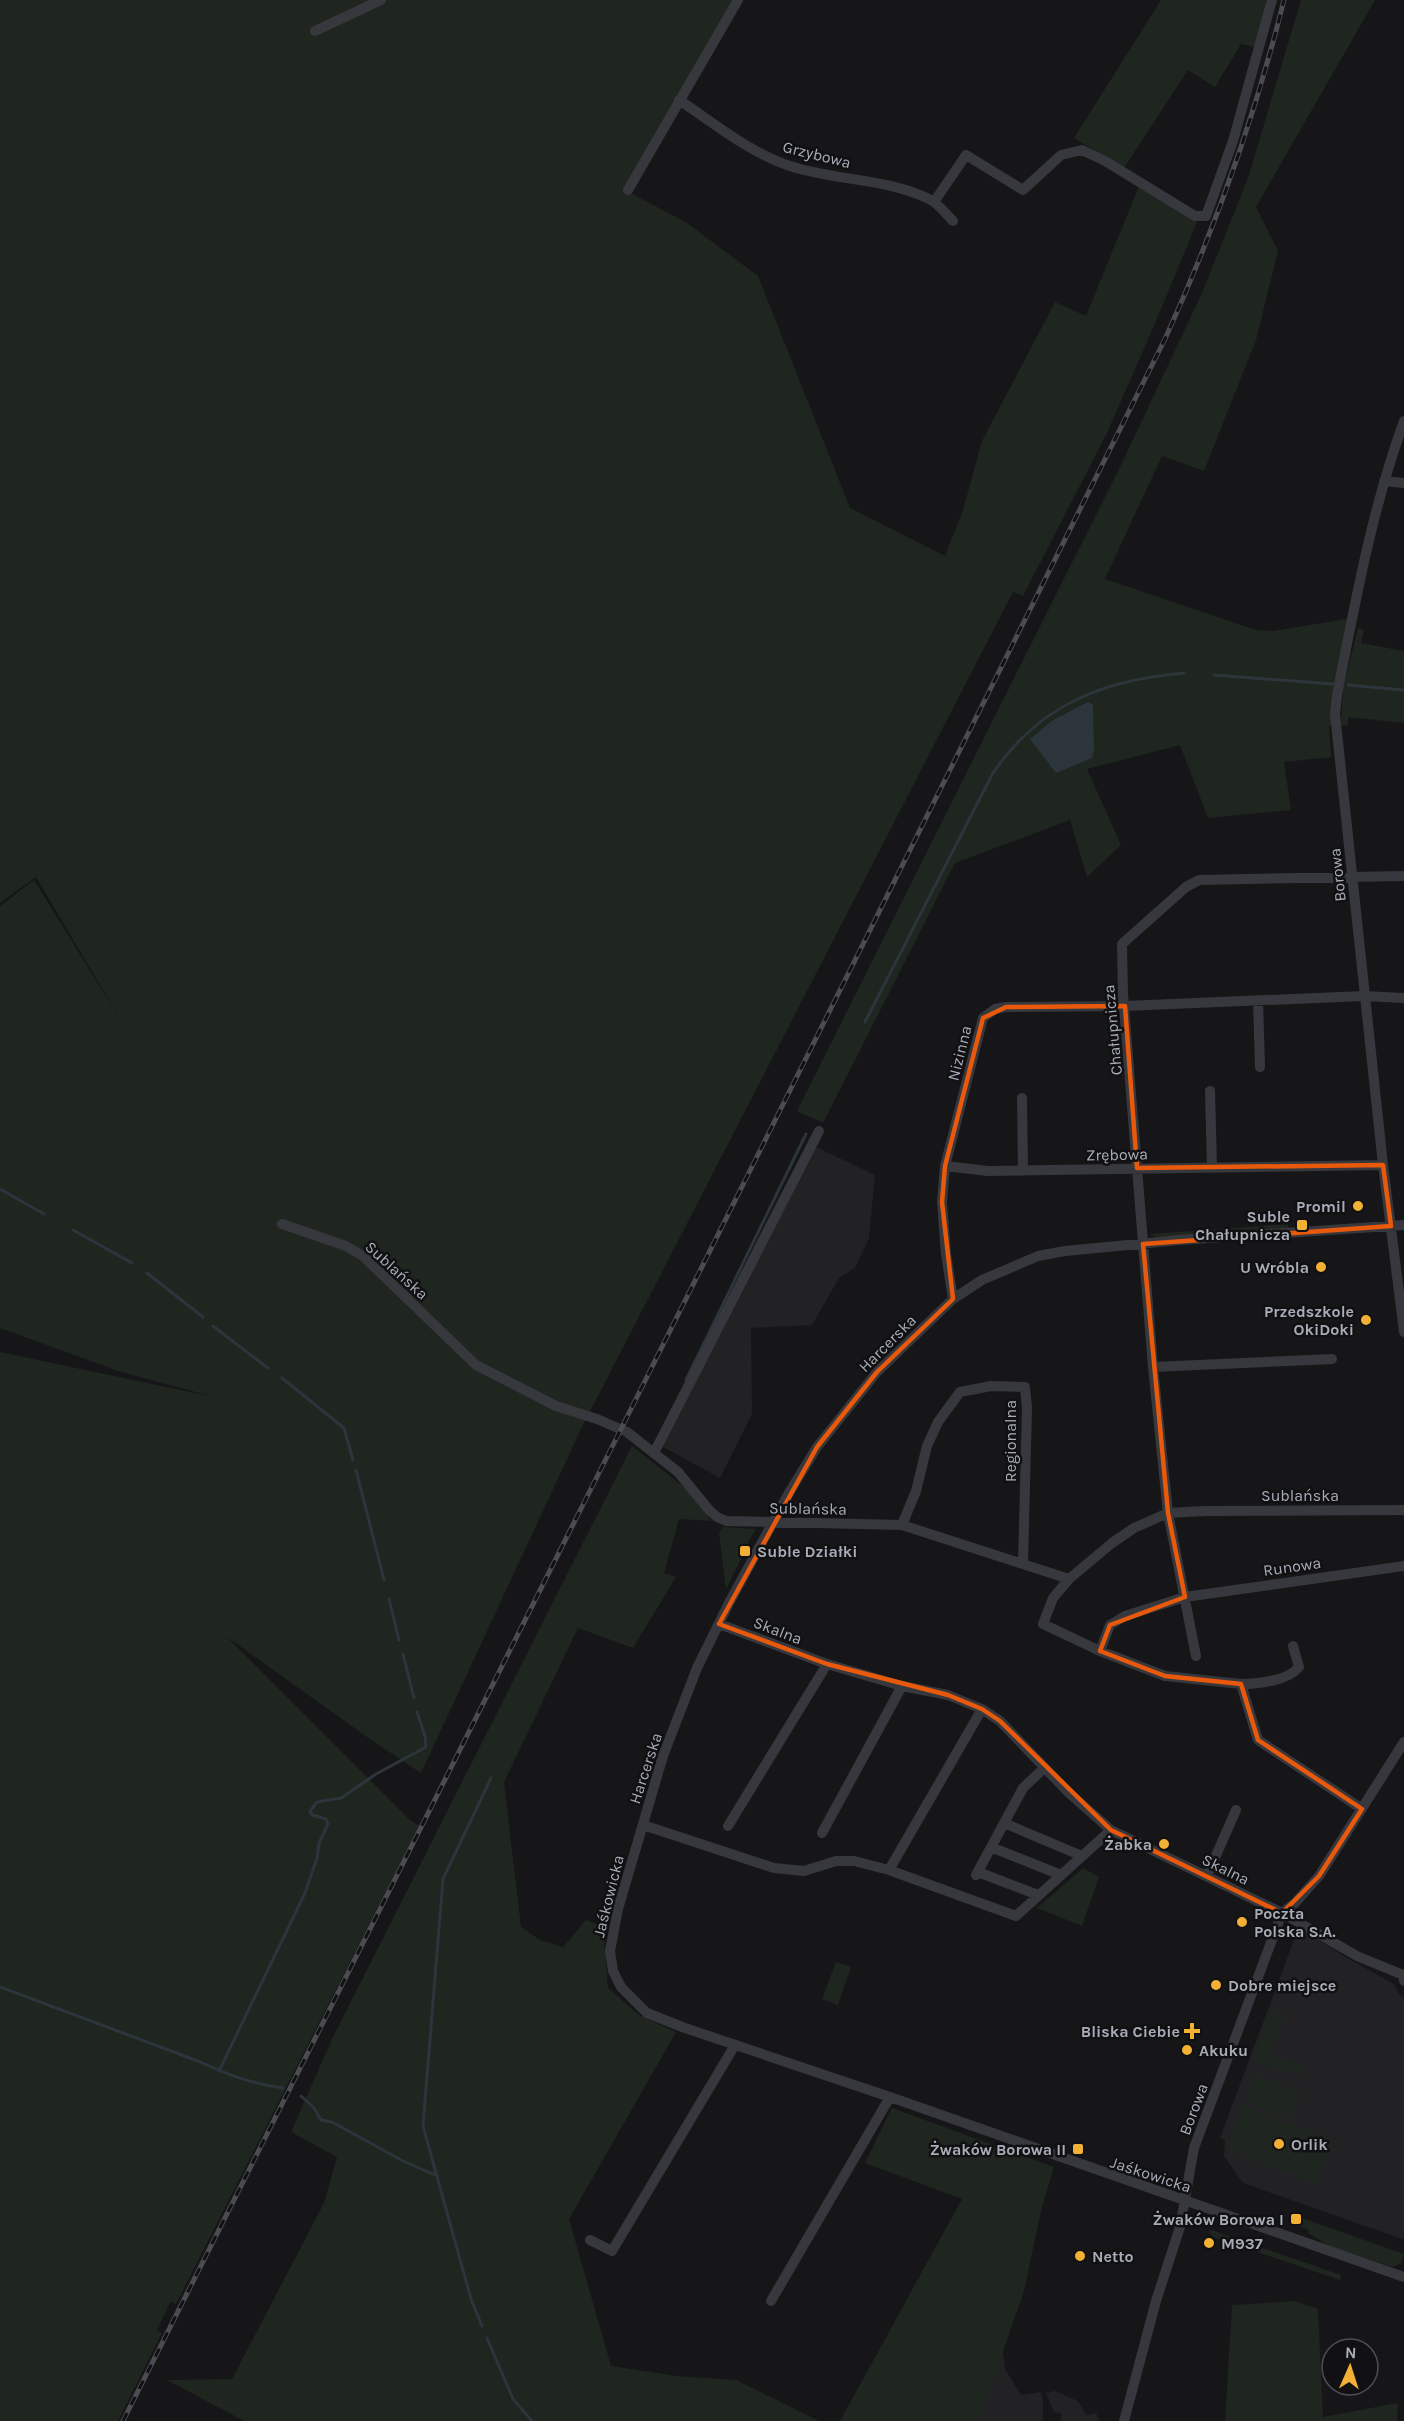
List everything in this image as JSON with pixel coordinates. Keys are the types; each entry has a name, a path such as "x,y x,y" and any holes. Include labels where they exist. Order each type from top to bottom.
{"street":[{"path":"315,31 381,0"},
{"path":"628,190 738,0"},
{"path":"934,202 966,155 1023,190 1061,155 1082,150 1105,161 1196,216 1206,216 1245,100 1272,0"},
{"name":"Grzybowa","path":"679,100 759,153 789,166 822,174 882,183 934,202 953,221"},
{"name":"Borowa","path":"1404,421 1384,481 1341,676 1335,714 1364,996 1383,1165 1402,1296 1404,1332"},
{"path":"1384,481 1404,483"},
{"path":"1352,877 1404,876"},
{"name":"Chałupnicza","path":"1168,1513 1143,1244 1122,944 1186,887 1199,880 1352,877"},
{"name":"Nizinna","path":"953,1299 946,1254 942,1202 945,1166 983,1018 989,1013 1006,1007 1125,1006 1364,996 1404,998"},
{"path":"1258,1001 1260,1067"},
{"path":"1210,1091 1212,1168"},
{"path":"1022,1098 1023,1171"},
{"path":"654,1453 819,1131"},
{"name":"Zrębowa","path":"945,1166 988,1171 1023,1171 1383,1165"},
{"name":"Sublańska","path":"282,1224 346,1246 363,1256 476,1365 556,1406 621,1429 678,1472 717,1517 726,1521 902,1525 1069,1579 1134,1528 1168,1513 1404,1510"},
{"name":"Harcerska","path":"643,1825 667,1745 697,1668 790,1491 817,1447 877,1372 953,1299 982,1280 1038,1256 1065,1251 1404,1225"},
{"path":"1153,1367 1332,1359"},
{"name":"Regionalna","path":"902,1525 916,1491 927,1446 938,1422 960,1392 991,1386 1025,1388 1027,1416 1023,1564"},
{"path":"1168,1513 1196,1656"},
{"name":"Runowa","path":"1101,1651 1110,1625 1125,1616 1185,1597 1404,1566"},
{"path":"1069,1579 1053,1598 1043,1624 1101,1651 1166,1676 1253,1684 1294,1673 1299,1667 1293,1646"},
{"name":"Skalna","path":"719,1624 827,1664 902,1686 948,1695 982,1709 1000,1721 1041,1766 1111,1830 1282,1913 1357,1956 1403,1975 1404,1981"},
{"path":"728,1826 827,1664"},
{"path":"1241,1684 1258,1740 1362,1809"},
{"path":"822,1833 902,1686"},
{"path":"889,1870 982,1709"},
{"name":"Borowa","path":"1124,2421 1156,2301 1180,2227 1194,2148 1282,1913 1295,1903 1319,1876 1404,1742"},
{"path":"1038,1895 977,1873 1023,1788 1041,1766"},
{"path":"1207,1876 1236,1810"},
{"path":"1004,1823 1082,1856"},
{"path":"643,1825 774,1869 804,1871 836,1861 854,1861 889,1870 1016,1916 1111,1830"},
{"name":"Jaśkowicka","path":"643,1825 610,1940 613,1971 621,1987 647,2013 1404,2277"},
{"path":"991,1847 1061,1875"},
{"path":"591,2240 612,2251 735,2045"},
{"path":"771,2301 890,2097"}],"highlighted area":[{"path":"1125,1006 1137,1168 1383,1165 1391,1226 1143,1244 1168,1513 1185,1597 1110,1625 1100,1651 1165,1676 1241,1684 1258,1740 1362,1809 1319,1876 1282,1913 1111,1830 1000,1721 982,1709 948,1695 827,1664 719,1624 817,1447 877,1372 953,1299 942,1202 945,1166 983,1018 1006,1007"}],"shaded area":[{"path":"0,0 735,0 625,190 687,223 758,276 850,508 945,556 963,510 982,441 1055,302 1086,316 1139,186 1197,222 1106,435 1023,596 1013,592 583,1425 421,1773 227,1637 409,1819 419,1826 176,2304 171,2301 157,2330 162,2333 118,2421 0,2421 0,1352 214,1397 118,1371 0,1328 0,906 34,880 123,1024 36,877 0,903"},
{"path":"1161,0 1267,0 1256,47 1241,44 1215,87 1188,70 1124,168 1074,138"},
{"path":"1301,0 1375,0 1256,207 1278,251 1256,340 1204,471 1162,456 1105,579 1256,630 1273,631 1347,619 1332,726 1329,726 1331,757 1284,762 1291,810 1208,818 1180,745 1087,769 1121,845 1087,877 1070,820 955,863 823,1123 797,1111 1121,465 1202,293 1248,178"},
{"path":"1358,628 1364,630 1361,643 1404,651 1404,723 1348,717 1348,726 1341,725 1343,689"},
{"path":"1088,702 1093,705 1094,751 1092,758 1056,773 1030,739 1053,720"},
{"path":"812,1145 875,1175 869,1238 855,1268 839,1278 812,1325 751,1328 752,1414 720,1478 658,1444"},
{"path":"1288,1224 1288,1228 1156,1238 1150,1234"},
{"path":"632,1446 689,1491 711,1521 679,1519 664,1573 676,1577 633,1648 578,1628 504,1782 521,1927 540,1940 563,1947 586,1920 603,1927 608,1988 639,2015 676,2032 569,2219 611,2366 677,2376 736,2380 819,2421 244,2421 167,2380 232,2379 324,2203 337,2157 291,2132 332,2039"},
{"path":"723,1527 756,1529 747,1545 744,1543 739,1552 743,1555 726,1589 719,1533"},
{"path":"1083,1868 1099,1877 1082,1926 1037,1908"},
{"path":"1300,1928 1345,1957 1394,1984 1404,1998 1404,2237 1402,2239 1243,2183 1224,2156 1225,2140 1220,2138"},
{"path":"836,1962 851,1967 838,2005 822,1999"},
{"path":"1271,2009 1285,2014 1270,2053 1303,2067 1300,2076 1252,2059"},
{"path":"1255,2075 1301,2093 1290,2120 1245,2102"},
{"name":"Orlik","path":"1243,2105 1333,2141 1316,2184 1226,2148"},
{"path":"892,2108 1054,2167 1041,2211 1024,2291 979,2421 840,2421 962,2199 865,2163"},
{"path":"1302,2218 1404,2254 1401,2263 1393,2267 1329,2246 1308,2233 1309,2230 1299,2226"},
{"path":"1211,2230 1341,2275 1340,2280 1213,2237 1209,2232"},
{"path":"1295,2301 1318,2309 1320,2397 1322,2397 1323,2417 1398,2403 1397,2421 1225,2421 1232,2305"},
{"path":"999,2320 1005,2369 1021,2395 1041,2392 1043,2421 923,2421"},
{"path":"1055,2391 1078,2401 1086,2415 1096,2413 1100,2421 1060,2421 1062,2414 1054,2412 1046,2393"}],"waterway":[{"path":"865,1022 993,773 1011,749 1031,729 1076,700 1127,682 1184,673"},
{"path":"1214,675 1333,684"},
{"path":"1348,685 1404,690"},
{"path":"686,1380 806,1134"},
{"path":"0,1189 44,1214"},
{"path":"73,1230 132,1263"},
{"path":"147,1273 203,1317"},
{"path":"213,1326 268,1368"},
{"path":"282,1378 344,1428 353,1460"},
{"path":"356,1470 384,1580"},
{"path":"389,1599 399,1640"},
{"path":"403,1654 414,1698"},
{"path":"219,2071 305,1893 317,1858 319,1843 328,1824 326,1819 312,1815 310,1811 317,1802 341,1798 376,1774 426,1747 417,1712"},
{"path":"482,2326 471,2299 423,2126 443,1879 491,1778"},
{"path":"0,1987 229,2074 283,2088"},
{"path":"301,2096 314,2108 321,2120 332,2122 403,2161 435,2175"},
{"path":"487,2338 513,2399 532,2421"}],"railway":[{"path":"123,2421 1165,339 1201,256 1247,130 1284,0"}],"place":[{"name":"Promil","path":"1358,1206"},
{"name":"Suble Chałupnicza","path":"1302,1225"},
{"name":"U Wróbla","path":"1321,1267"},
{"name":"Przedszkole OkiDoki","path":"1366,1320"},
{"name":"Suble Działki","path":"745,1551"},
{"name":"Żabka","path":"1164,1844"},
{"name":"Poczta Polska S.A.","path":"1242,1922"},
{"name":"Dobre miejsce","path":"1216,1985"},
{"name":"Bliska Ciebie","path":"1192,2031"},
{"name":"Akuku","path":"1187,2050"},
{"name":"Orlik","path":"1279,2144"},
{"name":"Żwaków Borowa II","path":"1078,2149"},
{"name":"Żwaków Borowa I","path":"1296,2219"},
{"name":"M937","path":"1209,2243"},
{"name":"Netto","path":"1080,2256"}]}
